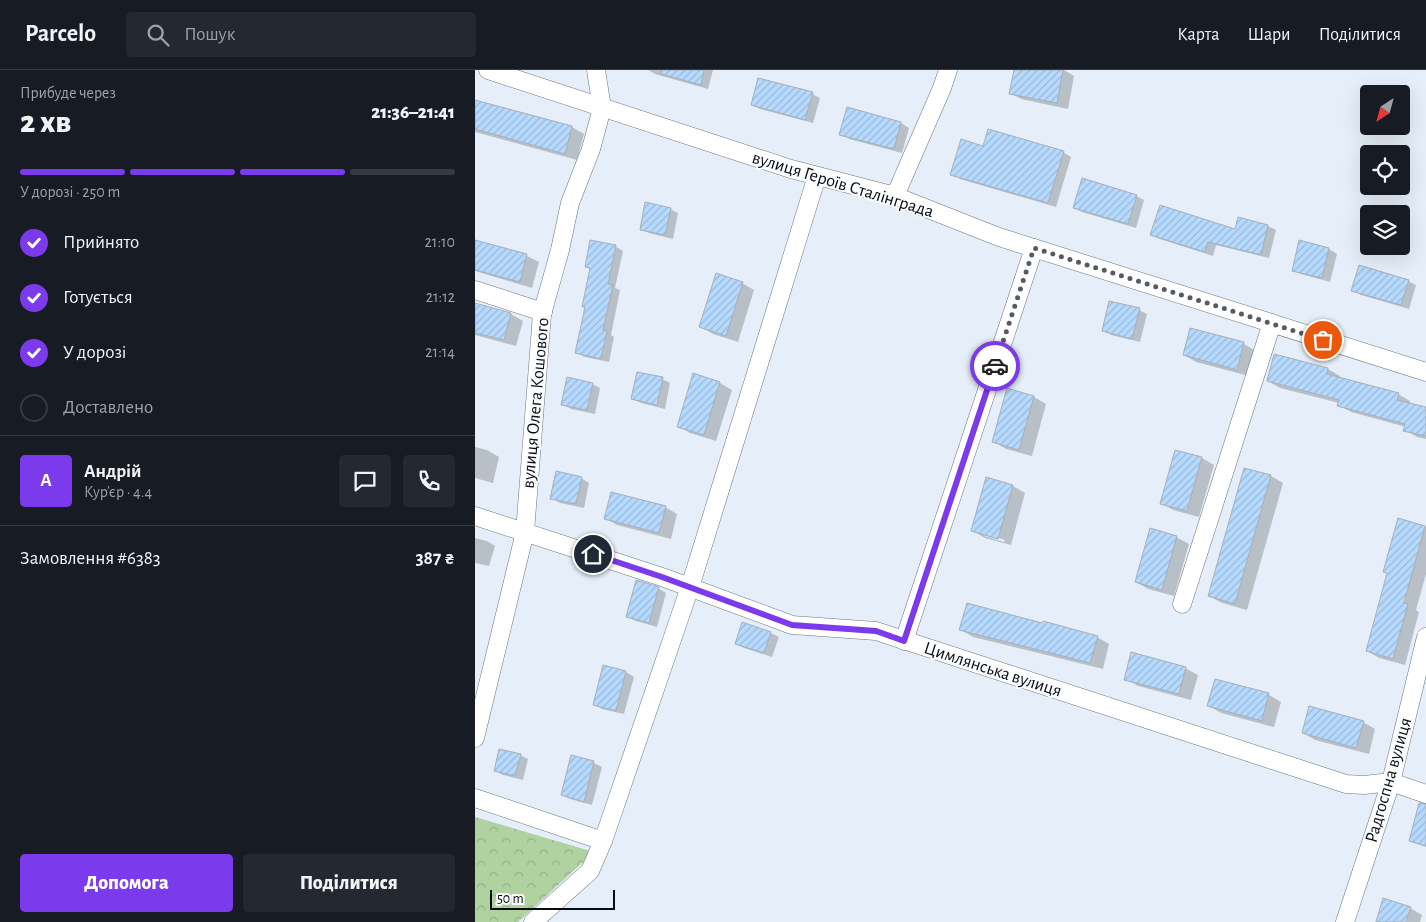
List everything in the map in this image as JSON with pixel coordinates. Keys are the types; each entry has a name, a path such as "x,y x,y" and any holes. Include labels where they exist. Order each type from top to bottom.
{"street":[{"name":"вулиця Героїв Сталінграда","path":"488,70 791,169 895,196 1034,248 1426,372"},
{"name":"вулиця Олега Кошового","path":"475,738 525,532 543,312 571,203 591,149 602,108 596,70"},
{"path":"895,196 942,88 947,70"},
{"path":"533,922 590,871 603,841 690,587 817,176"},
{"path":"904,641 1034,248"},
{"path":"475,290 543,312"},
{"path":"1182,604 1272,323"},
{"name":"Цимлянська вулиця","path":"475,516 690,587 792,625 876,631 1346,784 1364,785 1391,782 1426,794"},
{"name":"Радгоспна вулиця","path":"1345,922 1391,782 1426,637"},
{"path":"475,798 603,841"}],"green space":[{"path":"475,817 594,852 518,922 475,922"}],"building":[{"path":"661,70 704,70 701,85 661,74"},
{"path":"1014,70 1063,70 1057,103 1009,94"},
{"path":"758,78 813,92 805,120 751,105"},
{"path":"475,100 572,126 565,154 475,129"},
{"path":"847,107 901,122 894,149 839,135"},
{"path":"988,129 1064,151 1048,203 950,175 961,139 983,146"},
{"path":"1082,178 1137,195 1128,224 1073,208"},
{"path":"645,202 671,208 665,235 640,230"},
{"path":"1160,205 1235,229 1238,217 1268,225 1261,255 1208,242 1205,252 1150,235"},
{"path":"475,240 527,254 520,282 475,270"},
{"path":"590,240 616,245 608,284 613,285 603,330 607,331 601,359 575,353 585,307 582,307 590,268 585,267"},
{"path":"1299,240 1329,248 1322,278 1292,271"},
{"path":"1359,265 1409,280 1401,305 1351,291"},
{"path":"716,273 743,282 726,336 699,327"},
{"path":"1109,301 1140,308 1132,339 1102,331"},
{"path":"475,303 511,313 504,340 475,333"},
{"path":"1190,328 1244,342 1237,370 1183,355"},
{"path":"1274,354 1328,368 1327,374 1399,393 1397,400 1426,407 1426,436 1403,431 1405,424 1337,406 1339,400 1267,381"},
{"path":"637,372 663,377 657,405 631,399"},
{"path":"693,373 720,382 704,435 677,427"},
{"path":"567,377 593,383 587,410 561,405"},
{"path":"1007,388 1034,396 1019,450 992,442"},
{"path":"1175,450 1202,457 1187,511 1160,504"},
{"path":"1244,468 1271,475 1235,604 1208,596"},
{"path":"556,471 582,477 576,504 550,499"},
{"path":"986,477 1013,485 998,539 971,531"},
{"path":"611,492 666,506 659,533 604,519"},
{"path":"1398,518 1425,526 1404,603 1408,604 1393,659 1366,651 1387,573 1383,572"},
{"path":"1150,528 1177,536 1162,590 1135,582"},
{"path":"636,580 659,587 649,623 626,617"},
{"path":"967,603 1098,636 1090,663 959,630"},
{"path":"742,622 771,632 764,653 735,644"},
{"path":"1131,652 1186,667 1179,694 1124,680"},
{"path":"603,665 626,671 616,711 593,705"},
{"path":"1215,679 1269,693 1262,721 1207,706"},
{"path":"1309,706 1364,721 1356,748 1302,733"},
{"path":"499,749 521,754 515,776 494,771"},
{"path":"571,755 594,761 584,802 561,795"},
{"path":"1419,803 1426,804 1426,846 1409,841"},
{"path":"1383,898 1411,907 1406,922 1376,922"}],"way so far":[{"path":"995,366 1034,248 1323,340"}],"route":[{"path":"593,554 662,577 792,625 876,631 904,641 995,366"}]}
